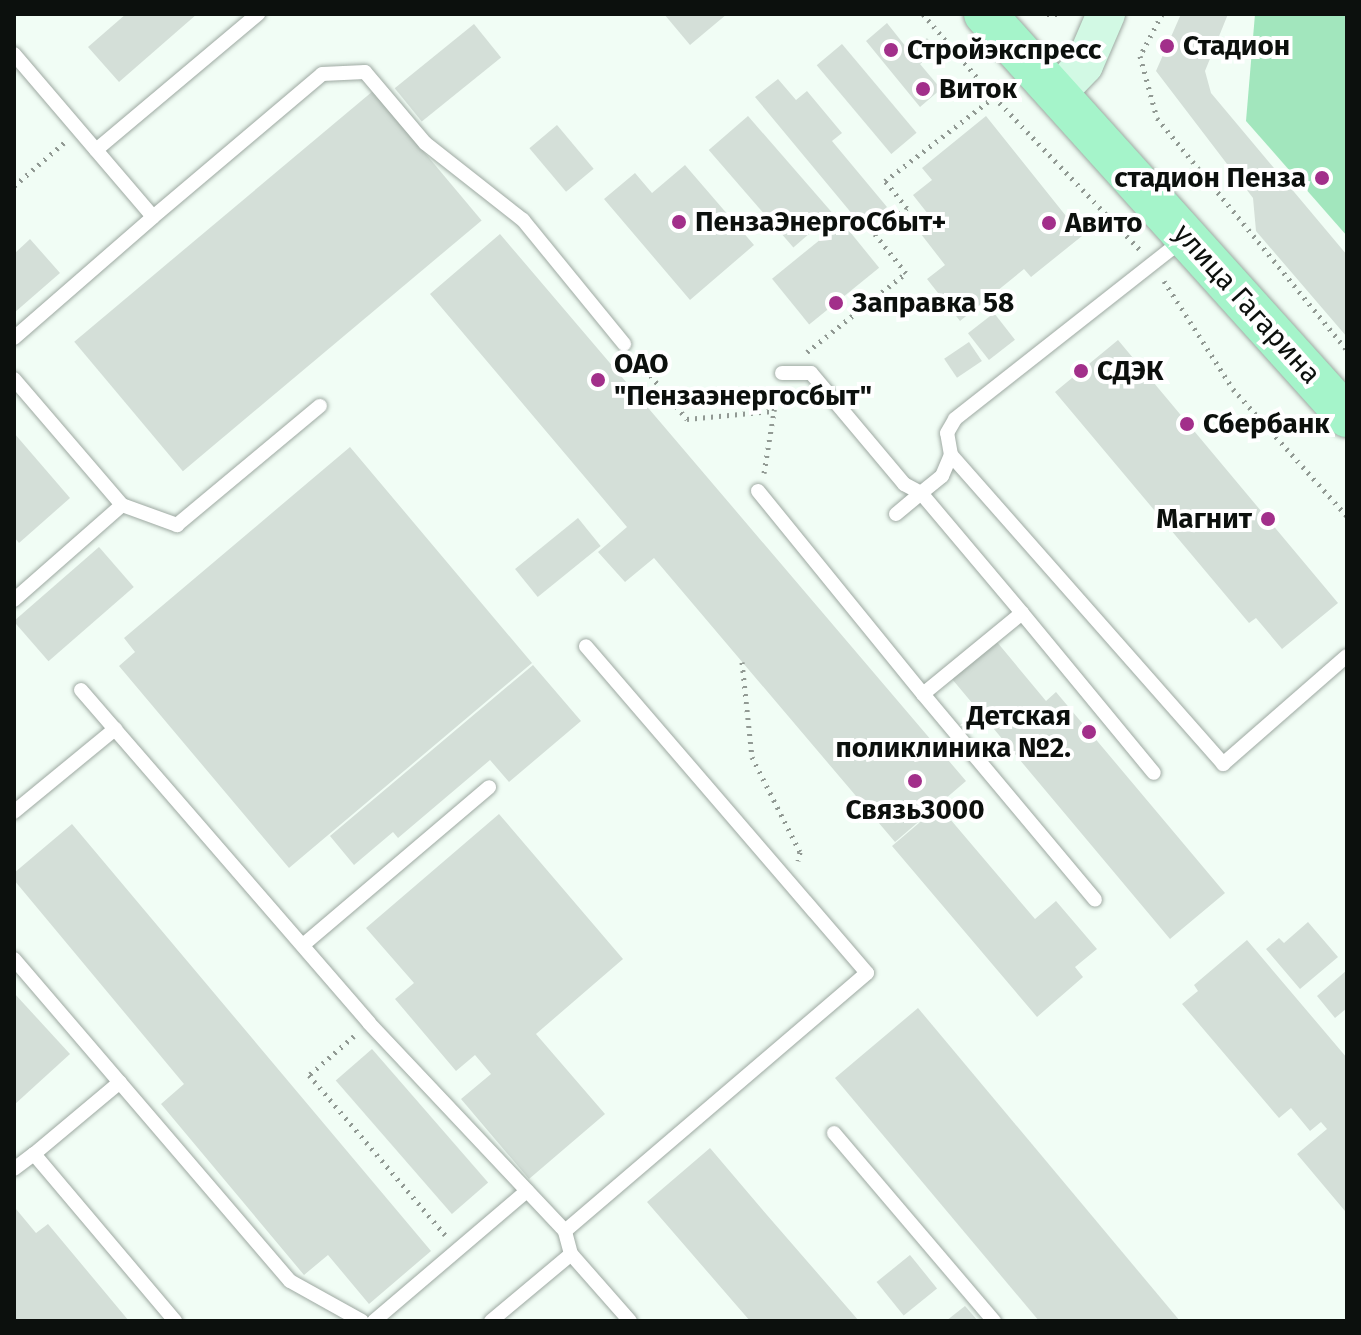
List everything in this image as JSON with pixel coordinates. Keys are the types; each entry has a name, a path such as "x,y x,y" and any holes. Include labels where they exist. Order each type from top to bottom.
{"main road":[{"name":"улица Гагарина","path":"985,14 1347,416"},
{"path":"1056,94 1084,65 1106,14"}],"lane":[{"path":"96,150 258,14"},
{"path":"14,54 153,217"},
{"path":"14,338 322,74 365,72 425,143 523,220 624,344"},
{"path":"1188,236 955,419 947,433 951,455 1223,764 1347,656"},
{"path":"782,373 811,373 904,484 921,493 1154,773"},
{"path":"14,379 122,505 177,525 320,406"},
{"path":"896,514 942,476 951,455"},
{"path":"758,491 1095,900"},
{"path":"14,600 122,505"},
{"path":"923,694 1022,613"},
{"path":"565,1231 867,973 796,886 586,646"},
{"path":"81,690 369,1023 565,1231 571,1254 630,1321"},
{"path":"14,812 115,729"},
{"path":"303,945 489,787"},
{"path":"14,959 290,1281 362,1321"},
{"path":"14,1169 120,1082"},
{"path":"834,1133 994,1321"},
{"path":"34,1154 175,1321"},
{"path":"374,1321 527,1191"},
{"path":"491,1321 571,1254"}],"path":[{"path":"923,14 994,97 1153,263 1233,389 1347,516"},
{"path":"1047,14 1057,14"},
{"path":"1162,14 1140,56 1157,118 1347,350"},
{"path":"758,491 782,373 906,273 875,234 907,208 885,181 994,97"},
{"path":"14,186 79,130"},
{"path":"624,344 687,419 774,411"},
{"path":"742,662 752,757 800,852 796,886"},
{"path":"369,1023 309,1075 457,1250"}],"green space":[{"name":"стадион Пенза","path":"1255,14 1347,14 1347,236 1246,121"}],"building":[{"path":"126,14 197,14 119,82 88,47"},
{"path":"664,14 727,14 690,45"},
{"path":"1181,14 1228,14 1205,71 1211,93 1347,255 1347,337 1256,231 1253,198 1156,71"},
{"path":"887,23 910,52 927,38 937,50 920,64 941,89 920,107 866,41"},
{"path":"474,24 501,57 422,122 395,88"},
{"path":"842,44 917,133 891,154 817,65"},
{"path":"778,79 796,100 807,91 842,133 832,141 887,207 863,227 755,97"},
{"path":"373,91 482,220 183,471 74,342"},
{"path":"748,116 833,213 793,247 709,150"},
{"path":"986,116 1082,236 1031,277 1024,269 960,321 927,279 945,265 914,225 928,214 913,195 932,180 922,168"},
{"path":"557,125 594,169 566,192 529,148"},
{"name":"ПензаЭнергоСбыт+","path":"685,165 754,245 690,300 604,199 635,173 652,193"},
{"path":"842,222 879,268 809,324 772,279"},
{"path":"500,234 966,781 895,842 654,558 625,582 598,552 627,527 430,294"},
{"path":"30,239 60,273 14,313 14,254"},
{"path":"994,313 1015,340 989,360 968,333"},
{"path":"1118,340 1338,603 1282,649 1256,618 1249,623 1055,392"},
{"path":"969,342 982,361 957,378 944,359"},
{"path":"14,433 70,498 19,543 14,537"},
{"path":"350,447 532,663 289,868 119,666 135,652 124,638"},
{"path":"578,518 601,546 538,597 515,569"},
{"path":"99,547 134,587 48,661 14,621"},
{"path":"997,642 1046,701 1056,692 1225,893 1170,939 952,679"},
{"path":"533,665 581,721 509,782 490,760 398,838 393,832 354,865 330,836"},
{"path":"939,806 1035,919 1056,901 1097,949 1075,967 1083,977 1037,1017 892,846"},
{"path":"499,814 623,959 536,1034 605,1114 529,1179 461,1099 491,1074 475,1055 456,1071 395,999 414,983 366,928"},
{"path":"72,824 431,1251 369,1304 328,1255 304,1275 161,1104 184,1084 14,880 14,873"},
{"path":"1308,922 1338,957 1300,989 1266,949 1279,938 1284,943"},
{"path":"1247,940 1347,1058 1345,1211 1297,1154 1327,1129 1321,1122 1310,1131 1291,1108 1279,1118 1182,1004 1198,991 1194,985"},
{"path":"1347,970 1347,1008 1335,1018 1317,996"},
{"path":"14,993 70,1054 14,1105"},
{"path":"918,1008 1180,1321 1039,1321 835,1078"},
{"path":"372,1049 488,1183 452,1214 336,1080"},
{"path":"710,1148 859,1321 750,1321 647,1202"},
{"path":"16,1209 36,1233 48,1224 129,1321 14,1321"},
{"path":"910,1255 937,1288 904,1315 877,1282"},
{"path":"965,1306 978,1321 946,1321"}],"place":[{"name":"Стадион","path":"1167,46"},
{"name":"Стройэкспресс","path":"891,50"},
{"name":"Виток","path":"923,89"},
{"name":"стадион Пенза","path":"1322,178"},
{"name":"ПензаЭнергоСбыт+","path":"679,222"},
{"name":"Авито","path":"1049,223"},
{"name":"Заправка 58","path":"836,303"},
{"name":"СДЭК","path":"1081,371"},
{"name":"ОАО \"Пензаэнергосбыт\"","path":"598,380"},
{"name":"Сбербанк","path":"1187,424"},
{"name":"Магнит","path":"1268,519"},
{"name":"Детская поликлиника №2.","path":"1089,732"},
{"name":"Связь3000","path":"915,781"}]}
